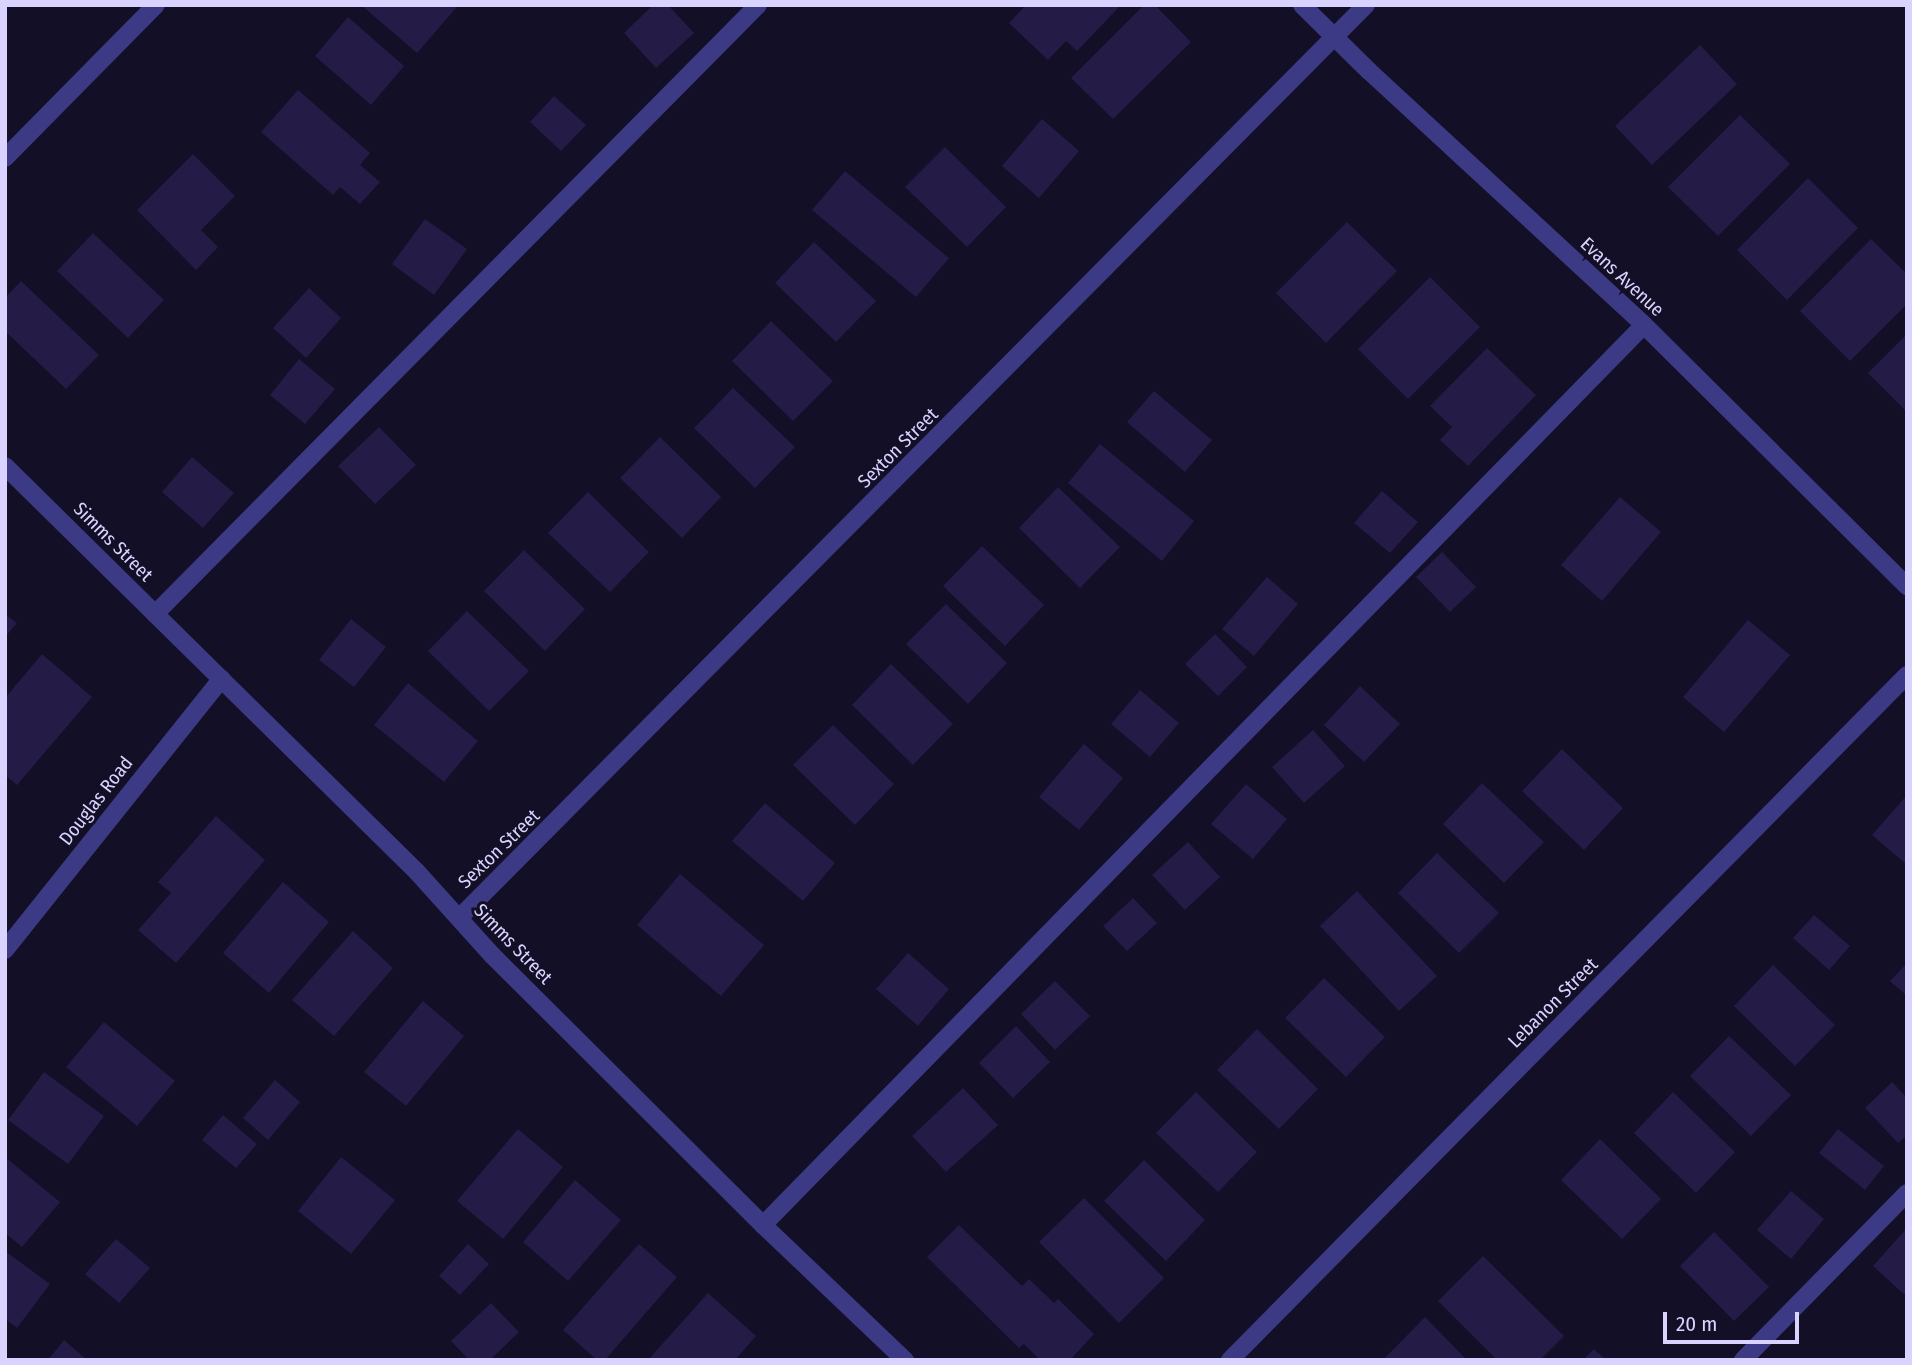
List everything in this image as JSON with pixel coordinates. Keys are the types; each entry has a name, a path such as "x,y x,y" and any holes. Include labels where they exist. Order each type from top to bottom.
{"street":[{"path":"5,158 156,5"},
{"path":"155,614 758,5"},
{"name":"Evans Avenue","path":"1302,5 1644,325 1907,586"},
{"name":"Sexton Street","path":"459,918 523,857 1366,5"},
{"path":"763,1225 1644,325"},
{"name":"Simms Street","path":"5,466 417,872 492,955 763,1225 905,1360"},
{"name":"Lebanon Street","path":"1230,1360 1907,675"},
{"name":"Douglas Road","path":"5,950 221,679"},
{"path":"1743,1360 1907,1193"}],"building":[{"path":"361,5 453,5 456,8 417,53"},
{"path":"653,5 668,5 694,33 656,68 624,33"},
{"path":"1026,5 1121,5 1077,51 1066,41 1048,60 1009,23"},
{"path":"1144,5 1155,5 1191,42 1113,119 1071,78"},
{"path":"348,17 404,66 371,105 315,56"},
{"path":"1700,45 1737,84 1652,165 1615,126"},
{"path":"298,90 370,153 360,165 380,182 360,204 340,187 333,195 261,132"},
{"path":"554,96 586,125 561,151 530,122"},
{"path":"1740,115 1790,164 1718,236 1668,187"},
{"path":"1042,119 1079,151 1039,198 1002,166"},
{"path":"945,147 1006,207 967,247 905,187"},
{"path":"193,154 235,196 201,230 218,247 196,270 137,210"},
{"path":"845,171 949,258 916,297 812,210"},
{"path":"1808,178 1858,228 1787,300 1737,250"},
{"path":"425,219 467,249 434,295 392,264"},
{"path":"1347,222 1397,271 1326,343 1276,293"},
{"path":"93,233 164,300 128,338 57,271"},
{"path":"1871,239 1907,274 1907,304 1850,361 1800,311"},
{"path":"814,242 876,301 836,342 775,283"},
{"path":"1430,277 1480,327 1408,399 1358,349"},
{"path":"21,281 99,355 66,389 5,331 5,298"},
{"path":"309,288 341,318 306,358 273,328"},
{"path":"771,321 833,381 793,421 732,361"},
{"path":"1907,334 1907,412 1868,373"},
{"path":"1487,348 1536,395 1468,466 1440,440 1452,427 1430,406"},
{"path":"299,359 335,389 305,424 270,395"},
{"path":"733,388 795,447 755,488 694,428"},
{"path":"1154,391 1212,440 1185,472 1127,422"},
{"path":"379,427 416,465 375,504 338,466"},
{"path":"660,437 721,497 682,538 620,478"},
{"path":"1100,444 1194,521 1162,561 1068,483"},
{"path":"192,457 234,493 203,528 162,492"},
{"path":"1058,487 1120,547 1080,588 1019,528"},
{"path":"1382,491 1418,522 1390,553 1354,523"},
{"path":"588,492 649,552 610,592 548,533"},
{"path":"1620,497 1661,532 1602,601 1561,565"},
{"path":"982,546 1044,605 1005,646 943,586"},
{"path":"524,550 585,609 545,651 484,591"},
{"path":"1442,552 1476,587 1450,612 1416,577"},
{"path":"1267,577 1298,604 1254,656 1222,629"},
{"path":"946,604 1007,663 968,704 906,644"},
{"path":"467,611 529,671 489,711 428,651"},
{"path":"5,614 17,623 5,637"},
{"path":"351,619 386,647 354,687 319,660"},
{"path":"1748,620 1790,655 1724,732 1683,697"},
{"path":"1215,634 1247,667 1218,696 1185,664"},
{"path":"42,654 92,697 17,785 5,775 5,698"},
{"path":"891,664 953,724 913,765 852,705"},
{"path":"408,683 478,741 444,782 374,725"},
{"path":"1360,686 1400,724 1364,762 1324,725"},
{"path":"1140,690 1179,723 1150,757 1111,724"},
{"path":"833,725 894,784 855,825 793,765"},
{"path":"1313,730 1345,766 1304,803 1272,767"},
{"path":"1084,744 1123,778 1079,830 1039,797"},
{"path":"1562,749 1623,808 1584,850 1522,791"},
{"path":"1482,783 1544,842 1504,883 1443,824"},
{"path":"1246,784 1287,819 1253,859 1211,824"},
{"path":"1907,795 1907,865 1872,835"},
{"path":"765,803 835,863 803,901 732,841"},
{"path":"216,816 265,860 176,963 138,930 171,893 158,882"},
{"path":"1188,842 1220,877 1185,910 1152,875"},
{"path":"1437,853 1499,913 1459,953 1398,893"},
{"path":"680,874 764,945 721,996 637,925"},
{"path":"283,882 329,922 269,993 223,953"},
{"path":"1357,891 1437,976 1399,1011 1320,926"},
{"path":"1133,898 1157,923 1127,951 1103,926"},
{"path":"1814,915 1850,946 1829,970 1793,938"},
{"path":"353,931 393,968 334,1036 292,1000"},
{"path":"908,953 949,989 918,1026 876,989"},
{"path":"1907,963 1907,996 1890,981"},
{"path":"1773,965 1835,1025 1795,1066 1734,1006"},
{"path":"1324,978 1385,1037 1346,1077 1285,1018"},
{"path":"1055,981 1090,1016 1055,1050 1021,1014"},
{"path":"423,1001 464,1036 406,1106 364,1072"},
{"path":"104,1022 175,1081 137,1126 66,1067"},
{"path":"1016,1026 1050,1062 1013,1098 979,1063"},
{"path":"1257,1029 1318,1089 1279,1129 1217,1070"},
{"path":"1729,1036 1791,1095 1751,1136 1690,1076"},
{"path":"44,1072 104,1116 68,1164 8,1120"},
{"path":"275,1080 300,1102 268,1140 243,1118"},
{"path":"1892,1082 1907,1098 1907,1135 1898,1143 1865,1108"},
{"path":"963,1088 998,1125 946,1172 912,1136"},
{"path":"1196,1092 1257,1152 1218,1192 1156,1133"},
{"path":"1673,1092 1735,1152 1696,1193 1634,1133"},
{"path":"223,1115 257,1144 236,1168 202,1140"},
{"path":"518,1129 563,1167 503,1239 457,1201"},
{"path":"1838,1129 1884,1166 1865,1190 1819,1153"},
{"path":"1600,1139 1661,1199 1622,1239 1561,1180"},
{"path":"5,1157 60,1202 22,1247 5,1233"},
{"path":"341,1157 395,1200 351,1254 298,1211"},
{"path":"1144,1160 1205,1220 1166,1261 1104,1201"},
{"path":"575,1180 621,1220 568,1281 523,1242"},
{"path":"1791,1191 1824,1219 1791,1259 1757,1230"},
{"path":"1084,1198 1164,1278 1119,1323 1039,1242"},
{"path":"959,1225 1022,1286 1029,1279 1054,1303 1058,1299 1094,1334 1070,1360 1040,1360 1024,1344 1019,1348 927,1257"},
{"path":"1907,1228 1907,1297 1873,1266"},
{"path":"1714,1232 1769,1287 1734,1321 1680,1266"},
{"path":"116,1239 150,1268 119,1303 85,1274"},
{"path":"468,1244 489,1264 460,1295 439,1276"},
{"path":"639,1244 677,1277 605,1360 597,1360 563,1330"},
{"path":"5,1251 50,1284 17,1328 5,1319"},
{"path":"1483,1256 1564,1336 1540,1360 1497,1360 1438,1301"},
{"path":"708,1293 756,1336 735,1360 648,1360"},
{"path":"491,1303 519,1332 490,1360 469,1360 451,1341"},
{"path":"1425,1317 1467,1360 1383,1360"},
{"path":"64,1340 87,1360 48,1360"},
{"path":"1594,1349 1606,1360 1583,1360"}]}
